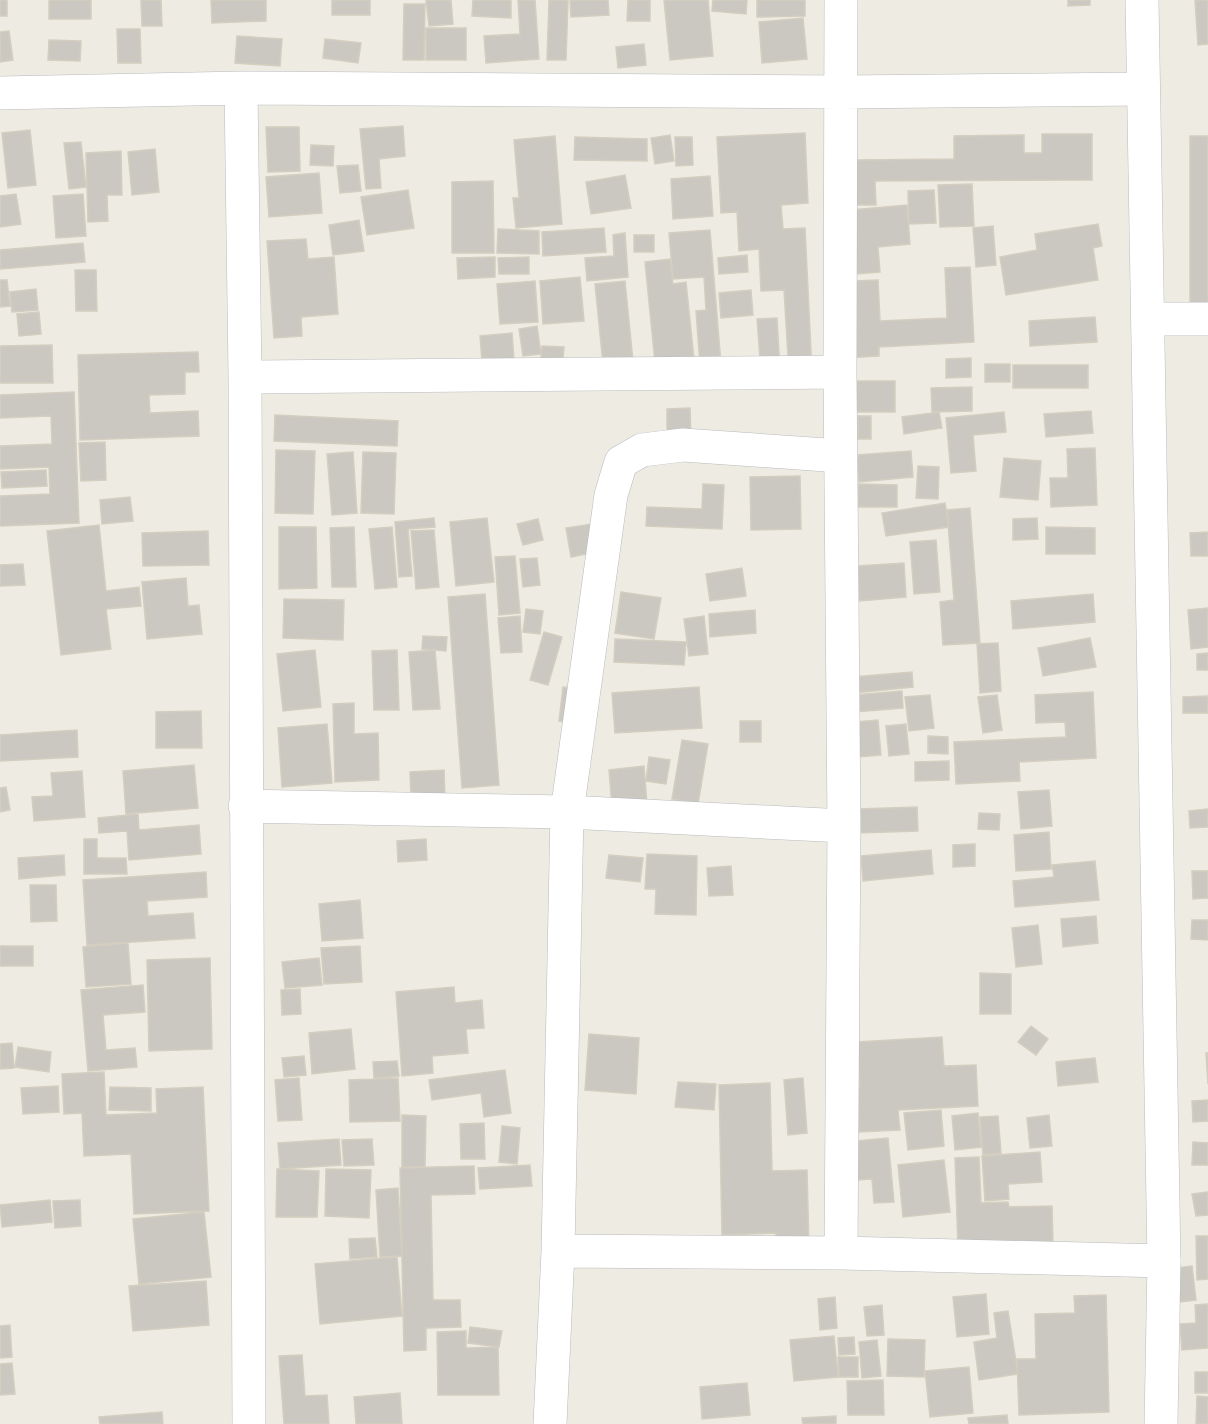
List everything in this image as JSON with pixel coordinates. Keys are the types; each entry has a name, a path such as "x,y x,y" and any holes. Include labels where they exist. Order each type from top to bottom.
{"street":[{"path":"841,0 840,372 844,826 841,1253"},
{"path":"1142,0 1164,1261 1161,1424"},
{"path":"242,88 249,1424"},
{"path":"0,93 242,88 842,92 1143,89"},
{"path":"1149,319 1208,319"},
{"path":"245,377 840,372"},
{"path":"550,1424 558,1251 567,812 611,495 621,462 642,450 683,445 841,456"},
{"path":"245,806 567,812 844,826"},
{"path":"558,1251 841,1253 1164,1261"}],"building":[{"path":"0,0 7,0 7,16 0,16"},
{"path":"49,0 91,0 91,19 49,19"},
{"path":"141,0 161,0 162,26 142,26"},
{"path":"211,0 266,0 266,21 212,23"},
{"path":"332,0 370,0 370,15 332,15"},
{"path":"426,0 451,0 453,24 429,26"},
{"path":"473,0 511,0 511,18 472,16"},
{"path":"518,0 535,0 539,59 486,63 484,36 520,34"},
{"path":"549,0 568,0 566,60 547,60"},
{"path":"570,0 608,0 609,15 571,17"},
{"path":"628,0 650,0 650,21 627,21"},
{"path":"664,0 708,0 713,56 670,60"},
{"path":"713,0 747,0 746,14 712,11"},
{"path":"757,0 805,0 805,16 757,17"},
{"path":"1068,0 1090,0 1090,5 1068,6"},
{"path":"1195,0 1208,0 1208,44 1198,45"},
{"path":"404,4 425,4 424,60 403,60"},
{"path":"803,18 807,59 762,63 759,22"},
{"path":"426,28 466,28 466,60 426,60"},
{"path":"117,29 140,29 141,63 118,63"},
{"path":"9,31 13,60 0,62 0,32"},
{"path":"237,36 282,39 280,66 235,63"},
{"path":"325,39 361,43 358,63 323,58"},
{"path":"49,40 81,41 80,61 48,60"},
{"path":"644,44 646,65 618,68 616,47"},
{"path":"403,126 405,156 379,159 381,188 366,189 360,129"},
{"path":"266,127 299,127 300,171 268,172"},
{"path":"30,130 36,185 8,188 2,133"},
{"path":"805,133 808,203 781,205 783,229 805,228 812,372 789,373 784,290 761,291 759,249 739,251 737,212 721,213 717,137"},
{"path":"1042,134 1092,134 1092,180 875,181 876,205 854,205 854,160 954,159 954,136 1024,135 1024,153 1042,153"},
{"path":"670,135 674,161 655,164 651,138"},
{"path":"555,136 562,224 516,228 513,198 519,198 514,140"},
{"path":"1190,136 1208,136 1208,306 1190,306"},
{"path":"575,137 647,139 647,161 574,160"},
{"path":"675,137 692,137 693,165 676,166"},
{"path":"81,142 86,187 69,189 64,143"},
{"path":"311,145 334,146 333,166 310,165"},
{"path":"155,149 159,192 132,195 128,152"},
{"path":"121,151 122,195 107,195 108,221 88,222 86,153"},
{"path":"358,165 361,191 340,193 337,166"},
{"path":"319,173 322,213 269,217 266,177"},
{"path":"625,175 631,208 591,214 586,182"},
{"path":"710,176 713,216 673,219 671,179"},
{"path":"493,181 494,253 452,253 452,182"},
{"path":"972,184 974,226 940,227 938,185"},
{"path":"408,190 414,228 367,235 361,197"},
{"path":"934,190 936,223 909,224 908,191"},
{"path":"16,194 21,224 0,227 0,196"},
{"path":"83,194 86,236 56,238 53,196"},
{"path":"907,205 910,244 878,247 880,272 856,274 851,210"},
{"path":"359,220 364,251 333,255 329,225"},
{"path":"1098,224 1102,246 1093,248 1098,280 1006,295 1000,257 1037,250 1035,234"},
{"path":"993,226 996,265 976,267 973,228"},
{"path":"604,228 606,252 543,256 542,232"},
{"path":"498,229 539,231 539,254 497,253"},
{"path":"710,230 721,364 700,365 696,311 706,310 704,277 673,279 669,233"},
{"path":"625,233 628,277 587,281 585,258 614,256 613,235"},
{"path":"634,235 654,235 654,252 634,252"},
{"path":"306,239 308,259 334,257 338,314 301,317 302,336 274,338 267,241"},
{"path":"83,243 85,262 0,269 0,250"},
{"path":"747,255 748,272 719,274 718,258"},
{"path":"495,257 495,277 458,279 457,258"},
{"path":"529,257 529,274 499,274 498,258"},
{"path":"670,259 673,284 686,282 695,369 656,373 645,262"},
{"path":"970,267 974,342 879,347 879,356 843,358 853,281 878,280 880,321 947,318 945,268"},
{"path":"75,270 96,270 97,311 76,311"},
{"path":"580,277 584,321 543,324 540,281"},
{"path":"0,280 7,280 10,306 0,307"},
{"path":"535,281 538,322 500,324 497,284"},
{"path":"625,281 634,371 604,374 595,284"},
{"path":"36,289 38,310 12,312 10,292"},
{"path":"751,290 753,315 721,318 719,293"},
{"path":"39,312 41,334 19,336 17,314"},
{"path":"1095,317 1097,342 1030,346 1029,321"},
{"path":"777,318 780,370 761,371 757,319"},
{"path":"537,326 541,354 523,356 519,329"},
{"path":"512,333 515,373 483,375 480,336"},
{"path":"52,345 53,383 0,383 0,346"},
{"path":"542,346 564,347 562,372 540,371"},
{"path":"198,352 199,372 185,372 185,394 149,395 150,413 198,411 199,436 80,440 78,355"},
{"path":"971,358 971,377 946,378 946,359"},
{"path":"985,364 1010,364 1010,382 985,382"},
{"path":"1013,365 1088,365 1088,388 1013,388"},
{"path":"854,381 895,381 895,412 855,412"},
{"path":"972,387 972,411 932,412 931,388"},
{"path":"74,392 79,523 0,526 0,496 50,494 49,467 0,469 0,446 52,444 51,416 0,418 0,395"},
{"path":"690,408 691,439 667,440 667,409"},
{"path":"1091,411 1093,433 1046,437 1044,414"},
{"path":"939,412 942,428 904,434 902,417"},
{"path":"1004,412 1006,432 973,435 976,471 951,473 946,418"},
{"path":"275,415 398,421 397,446 274,441"},
{"path":"858,416 871,416 871,439 858,439"},
{"path":"105,442 106,480 81,481 79,443"},
{"path":"1095,448 1097,505 1051,507 1050,478 1068,478 1067,449"},
{"path":"276,450 315,451 313,514 275,513"},
{"path":"911,451 913,477 859,482 856,455"},
{"path":"353,452 357,513 332,515 327,454"},
{"path":"363,452 396,453 394,514 361,513"},
{"path":"1004,458 1041,461 1038,500 1000,497"},
{"path":"918,466 939,467 938,499 916,498"},
{"path":"46,470 47,486 2,488 1,472"},
{"path":"800,476 801,529 751,530 750,477"},
{"path":"703,484 724,485 722,529 646,526 647,507 702,509"},
{"path":"858,484 897,485 897,507 858,507"},
{"path":"130,497 133,521 102,524 100,500"},
{"path":"945,503 949,527 886,536 882,513"},
{"path":"970,508 980,643 943,645 940,602 954,600 947,510"},
{"path":"434,518 435,527 408,529 412,576 399,577 395,522"},
{"path":"487,518 494,582 456,586 450,522"},
{"path":"1037,518 1038,539 1013,540 1013,519"},
{"path":"538,519 543,540 523,545 517,524"},
{"path":"591,524 596,552 571,557 566,528"},
{"path":"99,525 106,591 139,587 141,606 106,609 111,649 61,655 47,531"},
{"path":"279,527 316,527 317,588 279,589"},
{"path":"354,527 356,587 332,587 330,528"},
{"path":"392,527 397,587 375,589 369,529"},
{"path":"1046,527 1095,528 1095,554 1046,554"},
{"path":"434,530 439,587 416,589 411,531"},
{"path":"208,531 209,565 143,566 142,533"},
{"path":"1208,532 1208,556 1191,556 1190,533"},
{"path":"936,540 940,592 914,594 910,542"},
{"path":"515,556 520,613 499,615 495,557"},
{"path":"537,558 540,585 523,587 520,559"},
{"path":"904,563 906,597 859,601 857,566"},
{"path":"23,564 25,585 0,586 0,565"},
{"path":"742,568 746,596 710,601 706,574"},
{"path":"186,578 188,606 199,605 202,634 147,639 142,582"},
{"path":"621,592 661,598 654,639 615,633"},
{"path":"485,594 499,785 462,788 448,597"},
{"path":"1093,594 1095,622 1013,629 1011,601"},
{"path":"284,599 344,600 343,640 283,638"},
{"path":"1208,608 1208,647 1191,649 1188,610"},
{"path":"526,609 543,611 540,634 523,632"},
{"path":"755,610 756,633 710,637 709,614"},
{"path":"520,616 522,652 501,653 498,618"},
{"path":"704,616 708,654 689,656 684,619"},
{"path":"544,632 562,637 548,685 530,680"},
{"path":"423,636 447,637 446,651 422,649"},
{"path":"1090,638 1096,667 1043,676 1038,648"},
{"path":"615,639 686,642 684,665 614,662"},
{"path":"998,643 1001,691 980,693 977,644"},
{"path":"315,650 321,707 283,711 277,654"},
{"path":"397,650 399,710 374,710 372,651"},
{"path":"435,650 440,709 413,710 409,652"},
{"path":"1208,653 1208,670 1197,670 1197,654"},
{"path":"912,672 913,687 854,693 853,677"},
{"path":"563,687 582,689 578,723 559,721"},
{"path":"699,687 702,728 615,733 612,693"},
{"path":"902,691 903,708 855,712 854,695"},
{"path":"1093,692 1096,758 1019,762 1020,781 956,784 954,742 1066,737 1065,722 1036,723 1035,695"},
{"path":"930,695 934,728 909,731 905,697"},
{"path":"997,695 1002,730 983,733 978,697"},
{"path":"1208,696 1208,713 1183,713 1183,697"},
{"path":"354,703 354,734 378,733 379,780 335,782 333,704"},
{"path":"201,711 202,748 156,748 156,712"},
{"path":"878,720 881,755 858,757 855,722"},
{"path":"740,721 761,721 761,742 740,742"},
{"path":"327,724 332,783 282,787 278,728"},
{"path":"906,724 909,754 889,756 886,726"},
{"path":"77,730 78,757 0,761 0,735"},
{"path":"928,736 948,737 948,754 928,753"},
{"path":"682,740 708,744 698,804 672,799"},
{"path":"649,757 670,760 666,784 646,781"},
{"path":"949,761 949,780 915,781 915,762"},
{"path":"194,765 198,808 126,814 123,771"},
{"path":"644,766 647,804 612,807 609,770"},
{"path":"444,770 445,796 411,798 410,772"},
{"path":"82,771 85,817 34,821 32,797 53,796 51,773"},
{"path":"6,787 10,810 0,812 0,788"},
{"path":"1049,790 1052,826 1021,829 1018,792"},
{"path":"917,807 918,831 858,833 858,809"},
{"path":"1208,809 1208,827 1190,828 1189,811"},
{"path":"979,813 1000,814 999,830 978,829"},
{"path":"138,814 139,830 199,825 201,854 129,860 127,831 99,833 98,818"},
{"path":"1049,832 1051,869 1016,871 1014,835"},
{"path":"84,839 97,839 97,858 126,858 127,874 84,874"},
{"path":"426,839 427,860 398,862 397,841"},
{"path":"975,844 975,866 953,867 953,845"},
{"path":"931,850 933,874 863,881 861,856"},
{"path":"647,854 697,856 696,915 655,914 656,889 645,889"},
{"path":"64,855 65,875 19,879 18,858"},
{"path":"609,855 643,858 640,882 606,878"},
{"path":"1095,861 1099,900 1015,907 1013,881 1054,877 1052,865"},
{"path":"731,866 733,895 709,896 707,868"},
{"path":"1192,871 1208,871 1208,898 1193,899"},
{"path":"206,872 207,897 147,901 148,916 193,913 195,938 87,945 83,880"},
{"path":"30,885 56,885 57,921 31,922"},
{"path":"360,900 363,938 322,941 319,904"},
{"path":"1096,916 1098,943 1063,947 1061,919"},
{"path":"1192,920 1208,920 1208,940 1191,939"},
{"path":"1038,925 1042,964 1016,967 1012,928"},
{"path":"128,943 131,984 86,987 83,947"},
{"path":"0,946 33,946 33,966 0,966"},
{"path":"360,946 362,982 324,984 321,948"},
{"path":"210,958 212,1049 149,1051 147,960"},
{"path":"319,958 322,985 285,988 282,962"},
{"path":"980,973 1011,974 1011,1014 980,1014"},
{"path":"143,985 145,1012 103,1015 106,1050 135,1048 137,1067 88,1071 81,990"},
{"path":"454,987 455,1003 482,1000 484,1028 466,1029 468,1053 432,1056 433,1073 402,1076 396,992"},
{"path":"300,989 301,1014 282,1015 281,990"},
{"path":"1031,1026 1048,1039 1036,1055 1018,1042"},
{"path":"351,1029 355,1069 312,1074 309,1033"},
{"path":"589,1034 639,1038 636,1094 585,1090"},
{"path":"942,1037 944,1066 976,1065 978,1106 898,1110 900,1130 858,1132 855,1089 860,1088 857,1042"},
{"path":"12,1043 14,1068 0,1069 0,1044"},
{"path":"18,1047 51,1052 49,1072 15,1067"},
{"path":"1206,1053 1208,1053 1208,1084"},
{"path":"304,1056 306,1075 284,1077 282,1058"},
{"path":"1095,1058 1098,1082 1058,1086 1056,1062"},
{"path":"397,1061 399,1076 374,1078 373,1062"},
{"path":"505,1070 511,1113 484,1117 481,1093 432,1100 429,1080"},
{"path":"104,1072 106,1115 157,1113 156,1089 203,1087 209,1211 134,1214 131,1154 84,1156 82,1113 64,1114 62,1074"},
{"path":"299,1078 302,1120 278,1121 275,1080"},
{"path":"398,1078 400,1121 350,1122 349,1080"},
{"path":"803,1078 807,1133 788,1135 784,1080"},
{"path":"678,1082 716,1084 714,1110 675,1107"},
{"path":"770,1083 772,1171 807,1170 809,1248 776,1249 776,1233 722,1235 719,1085"},
{"path":"58,1086 59,1112 23,1114 21,1088"},
{"path":"110,1087 151,1088 151,1111 109,1110"},
{"path":"1208,1100 1208,1121 1193,1122 1192,1101"},
{"path":"941,1110 944,1146 908,1150 904,1113"},
{"path":"978,1113 981,1147 955,1150 952,1116"},
{"path":"402,1115 426,1116 425,1167 402,1167"},
{"path":"1049,1115 1052,1146 1030,1148 1027,1118"},
{"path":"998,1116 1001,1153 983,1155 980,1117"},
{"path":"484,1123 485,1159 461,1159 460,1124"},
{"path":"502,1126 520,1128 517,1164 499,1162"},
{"path":"888,1138 894,1202 874,1203 872,1179 858,1180 856,1141"},
{"path":"339,1139 341,1165 280,1169 278,1143"},
{"path":"372,1139 374,1165 344,1166 342,1140"},
{"path":"1193,1142 1208,1143 1208,1165 1192,1165"},
{"path":"1040,1152 1042,1182 1008,1184 1009,1199 985,1201 982,1156"},
{"path":"979,1157 981,1203 1008,1202 1009,1207 1052,1206 1053,1245 958,1248 955,1158"},
{"path":"944,1160 950,1212 903,1217 898,1165"},
{"path":"530,1165 532,1186 480,1189 478,1168"},
{"path":"474,1166 475,1194 431,1195 433,1300 460,1300 461,1327 426,1328 426,1350 404,1351 400,1168"},
{"path":"277,1169 319,1171 317,1217 276,1217"},
{"path":"326,1169 371,1170 369,1218 325,1216"},
{"path":"398,1188 402,1256 380,1257 376,1190"},
{"path":"1208,1192 1208,1215 1196,1216 1192,1194"},
{"path":"50,1200 52,1222 2,1227 0,1205"},
{"path":"80,1200 81,1226 55,1228 53,1201"},
{"path":"204,1212 211,1277 139,1284 133,1219"},
{"path":"1196,1236 1208,1236 1208,1279 1197,1280"},
{"path":"375,1238 377,1257 350,1259 349,1239"},
{"path":"397,1257 402,1316 320,1324 315,1264"},
{"path":"1192,1266 1196,1300 1171,1303 1167,1269"},
{"path":"206,1281 209,1325 133,1331 129,1286"},
{"path":"986,1294 989,1334 957,1337 953,1297"},
{"path":"1106,1295 1109,1412 1019,1415 1017,1359 1036,1359 1035,1314 1075,1313 1074,1296"},
{"path":"835,1297 837,1328 820,1330 818,1299"},
{"path":"1208,1304 1208,1348 1182,1350 1180,1324 1196,1323 1195,1305"},
{"path":"882,1305 884,1335 867,1336 864,1307"},
{"path":"1008,1311 1018,1374 979,1380 974,1342 997,1338 994,1313"},
{"path":"10,1325 12,1357 0,1358 0,1326"},
{"path":"470,1327 502,1331 499,1347 468,1343"},
{"path":"466,1331 466,1348 498,1347 499,1395 438,1395 437,1332"},
{"path":"834,1336 838,1377 794,1381 790,1340"},
{"path":"854,1337 855,1354 839,1355 838,1338"},
{"path":"888,1339 925,1340 924,1377 887,1376"},
{"path":"877,1340 881,1376 862,1378 859,1342"},
{"path":"302,1355 305,1396 327,1395 329,1424 284,1424 279,1356"},
{"path":"838,1357 858,1357 858,1377 839,1377"},
{"path":"12,1363 15,1394 0,1395 0,1364"},
{"path":"969,1367 973,1413 930,1417 925,1371"},
{"path":"1195,1372 1208,1372 1208,1393 1195,1393"},
{"path":"883,1380 884,1415 848,1415 847,1381"},
{"path":"747,1383 750,1415 702,1419 700,1387"},
{"path":"400,1393 402,1424 356,1424 354,1397"},
{"path":"1197,1396 1208,1397 1208,1424 1196,1424"},
{"path":"162,1412 163,1424 100,1424 99,1417"},
{"path":"1007,1415 1008,1424 969,1424 968,1418"},
{"path":"836,1416 836,1424 803,1424 802,1418"}]}
